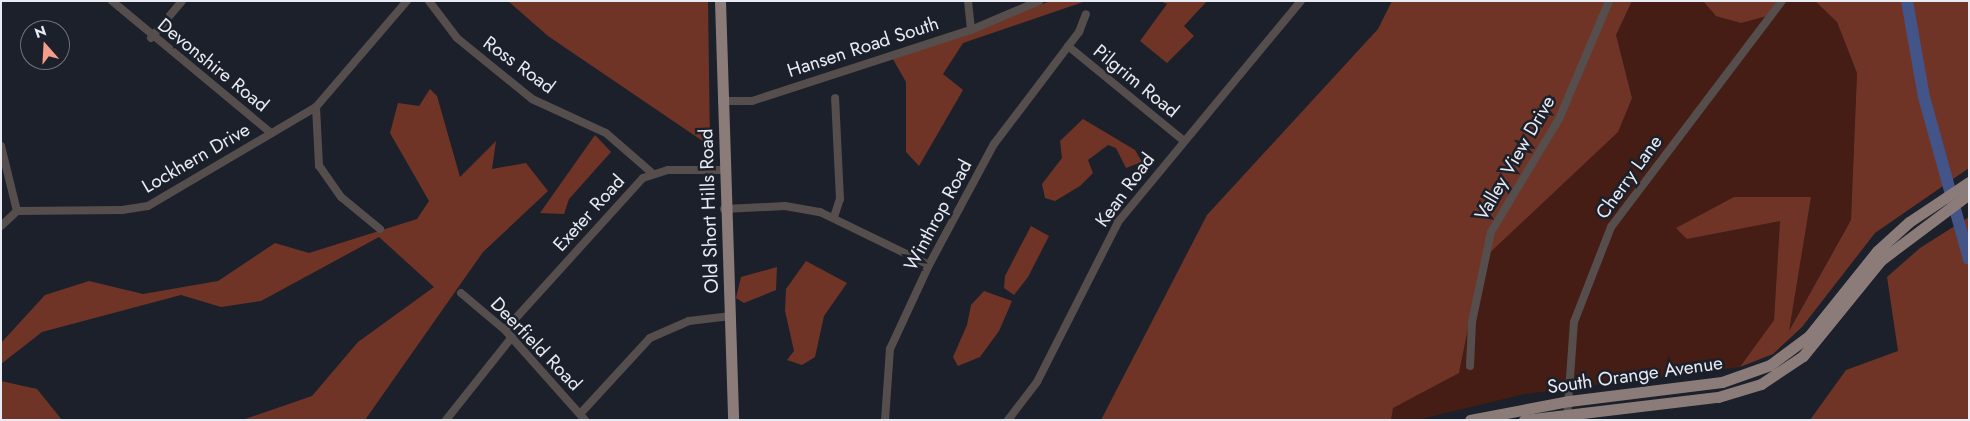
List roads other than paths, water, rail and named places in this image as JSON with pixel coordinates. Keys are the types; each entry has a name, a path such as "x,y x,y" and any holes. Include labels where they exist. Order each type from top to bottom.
{"main road":[{"name":"Old Short Hills Road","path":"720,1 724,209 731,316 733,420"},
{"name":"South Orange Avenue","path":"1470,420 1569,400 1722,382 1767,367 1809,336 1877,251 1966,189"},
{"name":"South Orange Avenue","path":"1524,420 1567,417 1718,397 1773,378 1820,338 1880,260 1943,204"},
{"path":"1767,367 1773,378"}],"street":[{"name":"Devonshire Road","path":"112,1 152,38 271,133"},
{"path":"152,38 182,1"},
{"name":"Lockhern Drive","path":"17,211 148,206 316,107 408,1"},
{"name":"Ross Road","path":"429,1 457,38 532,99 606,134 652,173"},
{"path":"968,1 971,30"},
{"name":"Hansen Road South","path":"722,101 752,101 971,30 1039,1"},
{"name":"Kean Road","path":"1008,420 1037,382 1118,222 1301,1"},
{"name":"Valley View Drive","path":"1470,366 1472,322 1490,232 1558,119 1609,1"},
{"name":"Cherry Lane","path":"1567,417 1574,322 1611,227 1782,1"},
{"name":"Winthrop Road","path":"885,420 890,349 929,265 998,138 1068,46 1086,14"},
{"name":"Pilgrim Road","path":"1068,46 1184,140"},
{"path":"834,98 839,119 840,199 834,217"},
{"path":"316,107 319,166 335,190 380,229"},
{"path":"1,146 17,211 1,226"},
{"name":"Exeter Road","path":"505,330 639,182 652,173 723,170"},
{"path":"724,209 794,207 834,217 929,265"},
{"name":"Deerfield Road","path":"461,293 512,337 583,417"},
{"path":"583,417 650,338 689,321 731,316"},
{"path":"446,420 512,337"}],"waterway":[{"path":"1907,1 1924,97 1969,259"}]}
